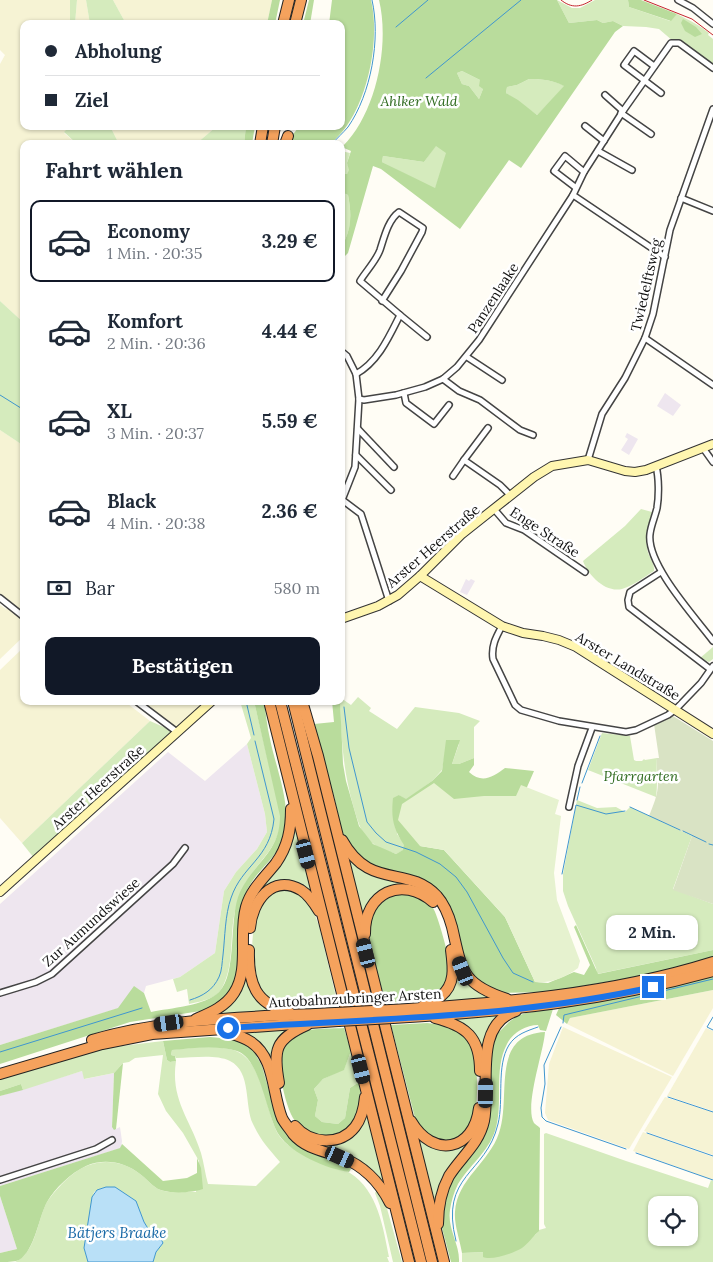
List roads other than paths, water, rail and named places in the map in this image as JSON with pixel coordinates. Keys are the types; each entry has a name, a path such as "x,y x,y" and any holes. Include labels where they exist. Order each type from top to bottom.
{"highway":[{"path":"284,20 289,0"},
{"path":"296,20 301,0"},
{"path":"270,705 290,793 409,1262"},
{"path":"281,705 421,1262"},
{"path":"294,705 432,1262"},
{"path":"303,705 318,756 444,1262"},
{"path":"190,1022 221,1006 234,993 237,987 242,968 246,908 256,886 276,863 287,844 291,821 290,793"},
{"path":"334,824 348,850 364,867 375,872 417,882 437,896 447,912 459,959 468,977 479,988 512,1001"},
{"path":"300,1015 272,1007 261,998 254,987 250,975 249,957 251,919 256,904 262,896 273,888 285,886 297,888 306,894 323,917"},
{"path":"366,953 365,923 370,909 378,899 396,889 405,889 417,891 434,902 444,922 452,958 453,976 447,990 424,1012 465,1029 473,1039 478,1050 480,1062 480,1103 478,1117 471,1132 454,1144 433,1144 422,1136 406,1111"},
{"name":"Autobahnzubringer Arsten","path":"0,1068 112,1034 149,1026 300,1015 337,1017 529,1008 713,962"},
{"name":"Autobahnzubringer Arsten","path":"424,1012 512,1001 557,1000 640,990 713,971"},
{"path":"438,1236 439,1204 446,1182 477,1140 481,1131 485,1113 486,1060 489,1039 502,1020 513,1012 529,1008"},
{"name":"Autobahnzubringer Arsten","path":"0,1074 119,1040 152,1034 312,1022 337,1017"},
{"path":"312,1022 288,1035 277,1050 276,1063 282,1095 292,1123 307,1136 317,1140 346,1136 358,1122 363,1110 366,1091"},
{"path":"211,1029 242,1036 258,1048 269,1067 284,1121 295,1136 320,1152 359,1165 369,1173 384,1192 397,1216"}],"street":[{"path":"678,0 693,8 713,24"},
{"name":"Panzenlaake","path":"359,399 364,400 404,393 424,387 443,379 467,357 573,195 575,187 622,112 671,43 679,43 713,68"},
{"path":"654,66 634,51 624,65 661,93"},
{"path":"605,96 622,112 651,134"},
{"name":"Twiedelftsweg","path":"588,460 602,414 625,378 645,338 653,314 670,230 713,109"},
{"path":"585,126 604,141"},
{"path":"598,151 632,170"},
{"path":"575,187 554,171 565,156 584,172"},
{"path":"573,195 665,256"},
{"path":"681,198 713,211"},
{"path":"382,301 402,271 422,232 422,228 399,212 395,215 381,243 380,251 360,281 382,301 427,337"},
{"path":"356,374 365,369 387,341 400,316"},
{"path":"645,338 713,385"},
{"path":"345,355 356,374 359,399 356,467 345,493"},
{"path":"467,357 502,380"},
{"path":"443,379 459,391 480,400 520,430 533,435"},
{"path":"404,393 406,403 432,427 449,404"},
{"path":"453,476 488,428"},
{"path":"358,429 394,467"},
{"name":"Arster Heerstraße","path":"345,618 389,601 420,576 462,534 542,471 552,466 588,460 635,472 713,444"},
{"path":"703,448 713,462"},
{"path":"356,454 391,490"},
{"path":"464,460 500,484 511,496"},
{"path":"656,466 658,472 657,504 650,533 650,543 661,572 713,641"},
{"path":"345,502 360,513 363,519 372,554 389,601"},
{"name":"Enge Straße","path":"494,510 506,523 524,530 584,572"},
{"path":"502,626 492,648 493,659 516,705 528,713 592,728 626,732 636,730 668,715 676,709 701,683 712,667 629,607 630,592 661,572"},
{"name":"Arster Landstraße","path":"420,576 502,626 523,633 559,640 576,647 713,734"},
{"path":"0,598 20,614"},
{"path":"141,705 177,732"},
{"name":"Arster Heerstraße","path":"0,892 207,705"},
{"path":"569,807 578,766 592,728"},
{"name":"Zur Aumundswiese","path":"0,994 36,982 52,974 173,864 185,848"},
{"path":"0,1180 96,1149 112,1140"}],"water":[{"name":"Bätjers Braake","path":"115,1187 136,1201 144,1222 152,1235 160,1237 163,1243 156,1252 153,1262 88,1262 84,1248 92,1197 97,1190"}],"waterway":[{"path":"336,140 348,127 356,114 368,83 372,66 375,32 372,0"},
{"path":"396,27 428,0"},
{"path":"426,78 521,0"},
{"path":"0,395 20,408"},
{"path":"247,705 254,735"},
{"path":"344,707 349,748 367,822 386,842 416,852 440,864 456,877 467,892 513,973 533,982"},
{"path":"582,783 600,736"},
{"path":"190,1000 207,992 214,986 219,977 222,966 226,919 231,898 242,877 262,853 271,833 274,819 255,741"},
{"path":"577,800 580,787"},
{"path":"562,874 576,805 606,814 625,811"},
{"path":"630,807 680,830"},
{"path":"683,831 706,842"},
{"path":"709,844 713,845"},
{"path":"563,1023 564,1015 713,979"},
{"path":"0,1052 142,1008"},
{"path":"713,1017 707,1027 713,1030"},
{"path":"456,1241 452,1219 454,1202 466,1176 492,1141 498,1124 501,1073 505,1053 515,1038 538,1027"},
{"path":"561,1027 544,1065 545,1084 541,1108 542,1117 546,1121 626,1149"},
{"path":"668,1097 713,1112"},
{"path":"647,1133 713,1156"},
{"path":"636,1153 713,1180"}],"tram line":[{"path":"561,0 573,6 592,0"},
{"path":"644,0 692,19 713,35"}],"park label":[{"name":"Ahlker Wald","path":"419,101"},
{"name":"Pfarrgarten","path":"641,776"}]}
